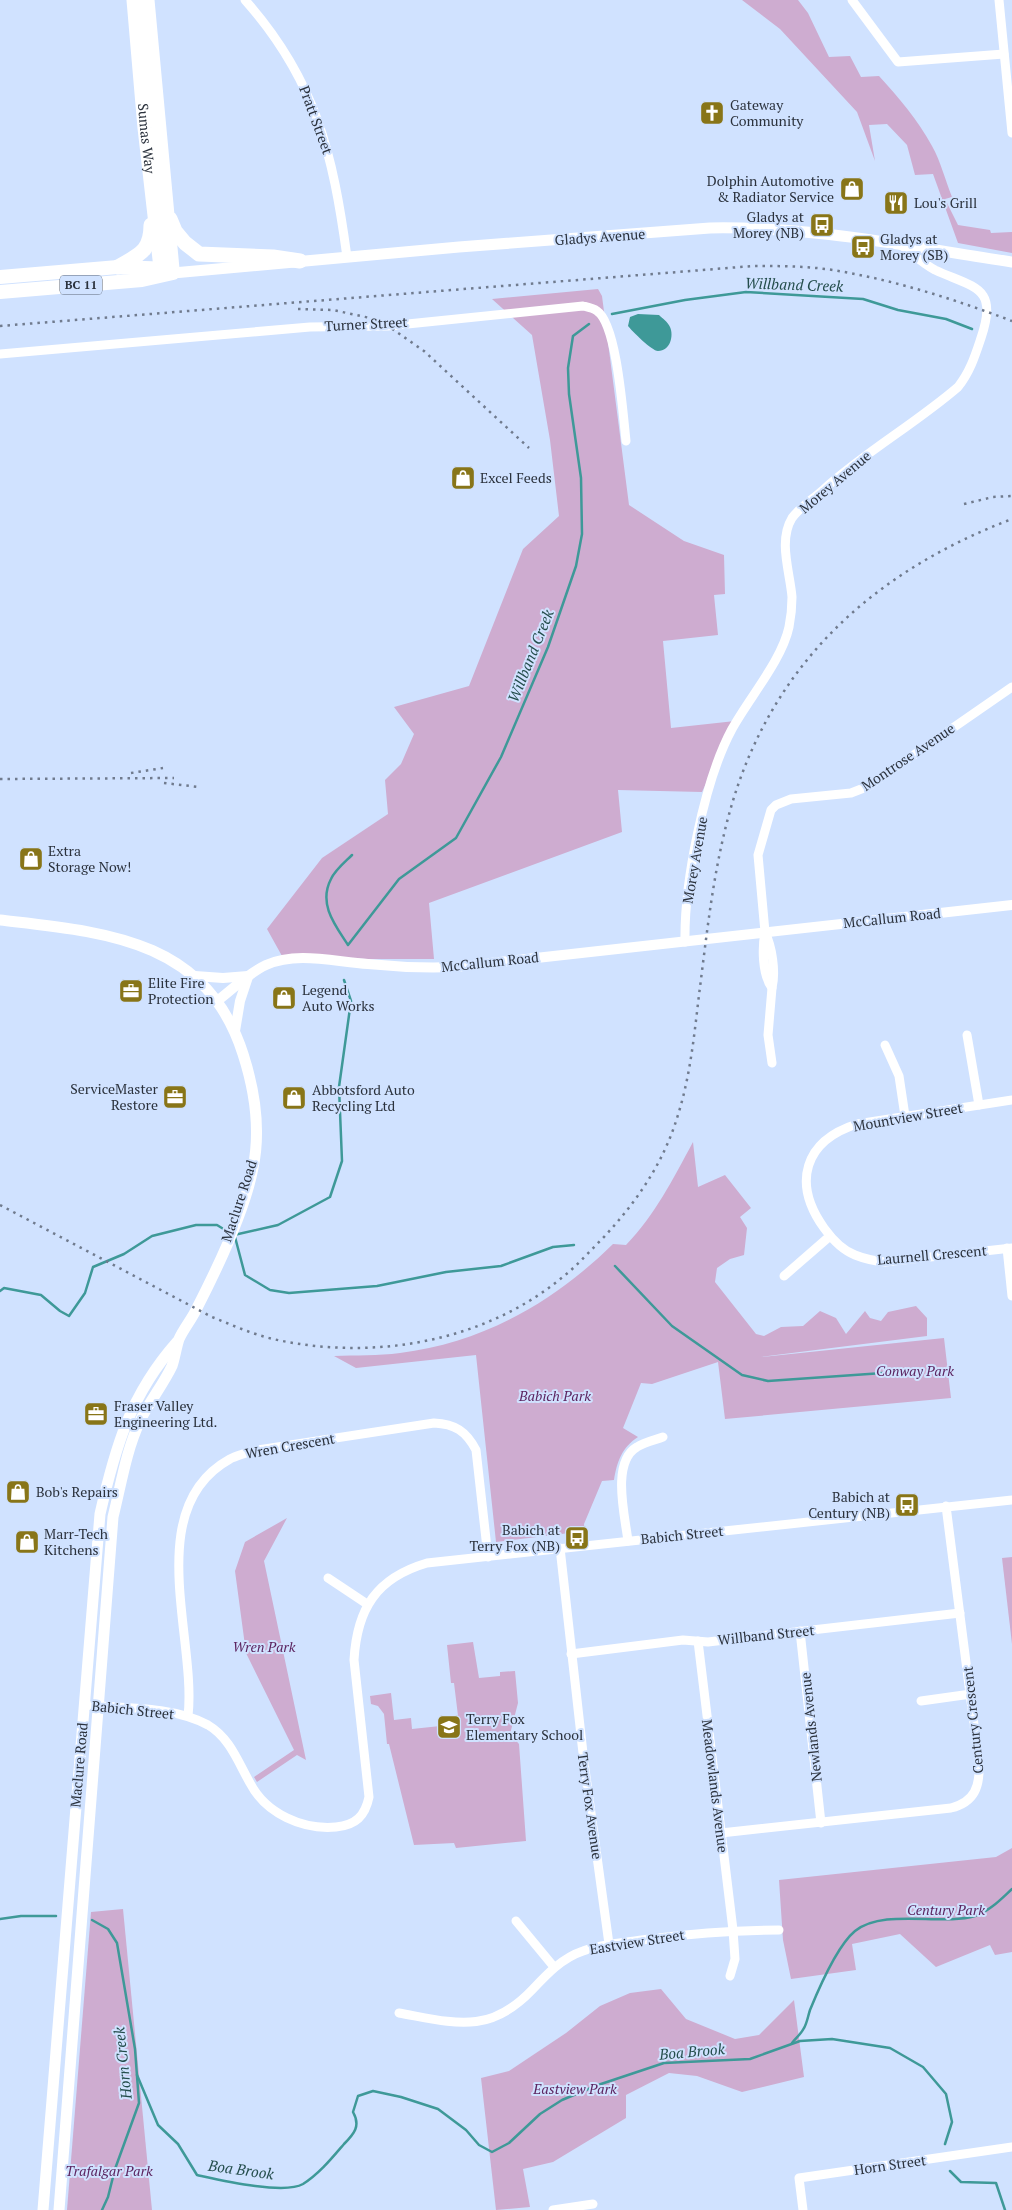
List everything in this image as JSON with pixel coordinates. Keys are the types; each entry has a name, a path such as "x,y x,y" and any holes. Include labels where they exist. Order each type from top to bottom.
{"highway":[{"name":"Sumas Way","path":"134,0 171,271"},
{"name":"Sumas Way","path":"147,0 154,151"},
{"path":"154,151 171,222 175,231 191,248 205,255 273,257 300,261"},
{"path":"118,267 139,255 149,243 151,228 146,170 154,151"},
{"name":"BC 11","path":"0,278 118,267 171,271"},
{"name":"BC 11","path":"0,292 142,280 171,271"}],"main road":[{"name":"Gladys Avenue","path":"171,271 720,228 788,229 865,238 1012,262"},
{"path":"0,920 110,935 174,961 195,976 216,1001"},
{"name":"Maclure Road","path":"43,2210 100,1514 112,1460 127,1419 161,1360 179,1339 196,1310 238,1214 253,1168 257,1126 252,1081 235,1031 216,1001"},
{"name":"Maclure Road","path":"59,2210 113,1517 126,1462 139,1422 172,1366 179,1339"}],"street":[{"name":"Pratt Street","path":"245,0 261,18 296,69 313,105 332,165 347,257"},
{"path":"852,0 898,62 905,63 1004,54"},
{"path":"1000,0 1012,133"},
{"name":"Morey Avenue","path":"685,942 687,904 691,877 711,783 732,730 781,649 788,629 792,597 786,547 792,519 800,509 855,463 958,387 969,371 986,325 987,306 984,295 973,286 922,263 901,245"},
{"name":"Turner Street","path":"0,354 310,327 388,326 583,306 598,311 606,323 613,342 626,440"},
{"name":"Montrose Avenue","path":"772,1063 768,1035 772,988 767,981 763,943 765,932 758,855 769,813 773,807 791,799 851,792 869,786 1012,686"},
{"name":"McCallum Road","path":"216,1001 248,976 267,965 284,960 303,959 448,967 1012,904"},
{"path":"195,976 223,978 248,976 240,1001 235,1031"},
{"path":"967,1035 978,1105"},
{"path":"885,1045 899,1076 905,1116"},
{"name":"Mountview Street","path":"805,1182 809,1165 816,1150 827,1138 840,1129 857,1124 1012,1100"},
{"name":"Laurnell Crescent","path":"805,1182 808,1199 814,1215 830,1236 853,1255 868,1260 885,1262 1009,1248"},
{"path":"784,1276 830,1236"},
{"path":"1009,1248 1012,1296"},
{"name":"Wren Crescent","path":"188,1716 191,1693 178,1583 181,1538 187,1511 198,1488 212,1472 230,1459 251,1451 434,1423 448,1424 465,1433 476,1450 488,1556"},
{"path":"628,1541 621,1480 623,1467 629,1455 636,1447 663,1437"},
{"name":"Babich Street","path":"84,1705 188,1716 209,1726 225,1740 238,1759 250,1785 264,1802 280,1815 302,1825 323,1828 345,1826 357,1822 366,1811 370,1797 354,1660 359,1622 367,1604 379,1590 393,1578 409,1569 427,1563 488,1556 1012,1500"},
{"name":"Century Crescent","path":"721,1833 951,1808 970,1799 978,1786 980,1778 946,1506"},
{"name":"Terry Fox Avenue","path":"560,1548 584,1762 609,1944"},
{"path":"328,1578 367,1604"},
{"name":"Willband Street","path":"571,1654 683,1640 698,1641 960,1613"},
{"name":"Newlands Avenue","path":"800,1631 821,1822"},
{"name":"Meadowlands Avenue","path":"698,1641 733,1930 735,1959 730,1976"},
{"path":"921,1701 971,1694"},
{"path":"516,1921 554,1968"},
{"name":"Eastview Street","path":"399,2013 450,2022 477,2022 508,2012 554,1968 582,1951 609,1944 733,1930 779,1930"},
{"name":"Horn Street","path":"803,2210 799,2178 1012,2147"},
{"path":"553,2210 593,2204"}],"green space":[{"path":"742,0 798,0 808,13 829,57 850,56 861,77 879,76 901,101 927,136 938,158 952,197 945,199 958,225 990,230 991,233 1012,232 1012,253 958,243 933,174 915,175 907,145 887,124 869,125 875,161 857,112 780,29"},
{"path":"598,289 602,296 629,505 684,541 724,555 725,594 714,595 718,635 663,641 671,728 735,721 702,792 618,790 622,832 429,903 434,959 282,956 267,929 322,858 388,814 385,780 401,764 414,734 394,707 469,686 523,549 559,516 550,440 532,335 492,299"},
{"name":"Babich Park","path":"693,1142 698,1187 725,1175 751,1208 740,1217 747,1228 744,1255 730,1259 717,1268 715,1282 756,1334 764,1336 781,1327 803,1326 820,1311 836,1318 846,1334 865,1311 870,1318 881,1321 888,1312 916,1306 927,1318 927,1336 761,1357 944,1338 951,1398 725,1419 718,1362 652,1384 641,1383 623,1428 638,1437 628,1445 621,1455 614,1480 602,1481 584,1524 585,1536 579,1537 578,1532 496,1542 476,1355 356,1368 334,1356 392,1354 431,1348 460,1340 488,1329 542,1301 590,1265 613,1244 626,1245 655,1209"},
{"name":"Wren Park","path":"287,1518 264,1561 306,1760 297,1755 257,1782 254,1777 294,1750 246,1653 235,1571 245,1542"},
{"path":"1012,1557 1012,1644 1002,1558"},
{"path":"473,1642 479,1678 500,1676 500,1672 515,1671 518,1703 510,1734 519,1744 526,1841 456,1848 454,1843 414,1845 389,1744 387,1744 384,1714 378,1706 371,1704 370,1696 391,1693 394,1720 411,1718 412,1729 459,1724 454,1683 451,1683 447,1645"},
{"name":"Century Park","path":"1012,1848 1012,1952 995,1955 990,1945 936,1967 900,1934 852,1944 856,1970 791,1979 783,1940 779,1880 996,1857"},
{"name":"Trafalgar Park","path":"123,1909 152,2210 67,2210 91,1912"},
{"name":"Eastview Park","path":"661,1989 686,2019 735,2039 759,2035 794,2000 804,2077 742,2092 697,2076 669,2073 626,2095 626,2118 553,2162 523,2169 530,2207 496,2210 481,2078 509,2071 566,2033 600,2006 630,1993"}],"shaded area":[{"path":"638,314 659,315 668,323 672,335 666,349 658,351 651,348 628,326 630,317"}],"waterway":[{"name":"Willband Creek","path":"612,314 685,300 746,292 863,299 898,310 946,319 972,329"},
{"name":"Willband Creek","path":"352,855 340,866 333,876 327,888 326,897 333,922 348,945 399,879 456,838 501,757 548,647 576,566 582,534 581,478 569,394 568,368 573,336 589,324"},
{"name":"Willband Creek","path":"234,1235 278,1225 330,1197 342,1161 339,1087 351,1001 344,980"},
{"name":"Willband Creek","path":"0,1291 4,1288 41,1295 69,1316 85,1293 93,1267 124,1254 152,1236 196,1225 217,1225 230,1233"},
{"path":"235,1237 245,1275 270,1290 289,1293 377,1286 446,1272 501,1266 553,1247 574,1245"},
{"path":"615,1266 672,1326 742,1375 768,1381 883,1373"},
{"path":"792,2043 805,2026 818,1990 835,1957 855,1931 867,1924 881,1920 961,1919 975,1916 990,1908 1012,1889"},
{"name":"Horn Creek","path":"0,1919 21,1916 56,1916"},
{"name":"Horn Creek","path":"92,1920 108,1929 117,1943 135,2049 139,2103 102,2210"},
{"name":"Boa Brook","path":"137,2075 158,2125 178,2144 197,2175 267,2187 294,2187 303,2184 320,2171 351,2137 355,2130 356,2122 353,2112 358,2096 373,2091 401,2097 438,2109 466,2130 479,2145 492,2152 509,2143 540,2114 562,2100 598,2085 664,2063 750,2059 800,2041 832,2039 890,2048 923,2067 946,2094 952,2122 945,2144"},
{"name":"Boa Brook","path":"950,2171 961,2182 996,2183 1005,2210"}],"railway":[{"path":"0,326 753,266 813,268 856,274 924,291 1012,321"},
{"path":"298,309 333,310 370,318 388,326 424,351 529,448"},
{"path":"964,504 993,497 1012,496"},
{"path":"0,1205 212,1317 273,1339 310,1345 348,1348 386,1347 460,1332 495,1319 528,1302 570,1270 626,1212 647,1183 671,1135 688,1073 707,930 724,833 743,771 756,741 777,702 802,666 831,633 862,604 932,556 971,536 1012,519"},
{"path":"131,773 163,768"},
{"path":"0,779 174,778"},
{"path":"164,783 199,787"}],"place":[{"name":"Gateway Community","path":"712,113"},
{"name":"Dolphin Automotive & Radiator Service","path":"852,189"},
{"name":"Lou's Grill","path":"896,203"},
{"name":"Gladys at Morey (NB)","path":"822,225"},
{"name":"Gladys at Morey (SB)","path":"863,247"},
{"name":"Excel Feeds","path":"463,478"},
{"name":"Extra Storage Now!","path":"31,859"},
{"name":"Elite Fire Protection","path":"131,991"},
{"name":"Legend Auto Works","path":"284,998"},
{"name":"ServiceMaster Restore","path":"175,1097"},
{"name":"Abbotsford Auto Recycling Ltd","path":"294,1098"},
{"name":"Fraser Valley Engineering Ltd.","path":"96,1414"},
{"name":"Bob's Repairs","path":"18,1492"},
{"name":"Babich at Century (NB)","path":"907,1505"},
{"name":"Babich at Terry Fox (NB)","path":"577,1538"},
{"name":"Marr-Tech Kitchens","path":"27,1542"},
{"name":"Terry Fox Elementary School","path":"449,1727"}],"park label":[{"name":"Conway Park","path":"915,1371"}]}
